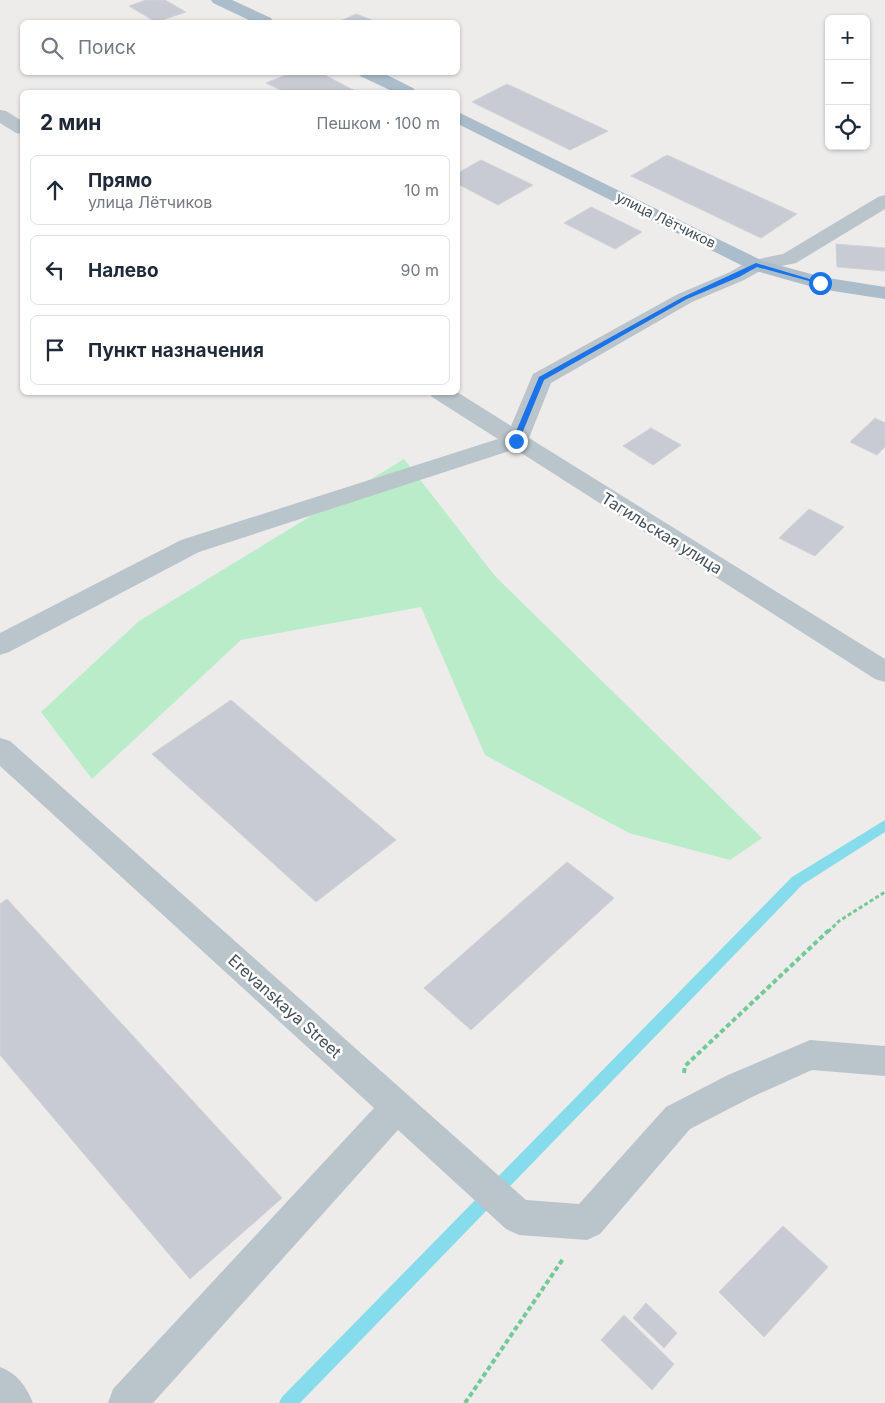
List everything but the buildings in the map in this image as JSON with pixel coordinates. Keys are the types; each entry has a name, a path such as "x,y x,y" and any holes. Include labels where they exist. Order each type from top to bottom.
{"main road":[{"path":"219,0 261,20"},
{"path":"372,75 403,90"},
{"name":"улица Лётчиков","path":"460,119 756,265 820,283 885,293"}],"street":[{"path":"0,115 20,128"},
{"path":"0,645 190,546 516,441 541,379 685,298 737,276 756,265 788,259 885,201"},
{"name":"Тагильская улица","path":"445,395 885,672"},
{"name":"Erevanskaya Street","path":"0,749 519,1217 587,1222"},
{"path":"587,1222 678,1118 740,1086 810,1055 885,1061"},
{"path":"127,1403 398,1107"},
{"path":"0,1386 14,1403"}],"path":[{"path":"678,1118 685,1066 839,920 885,892"},
{"path":"465,1403 587,1222"}],"green space":[{"path":"404,459 495,576 762,838 730,860 629,833 485,755 421,607 241,640 92,779 41,712 139,621"}],"waterway":[{"path":"288,1403 797,881 885,825"}],"route":[{"path":"516,441 541,379 685,298 737,276 756,265 820,283"}]}
